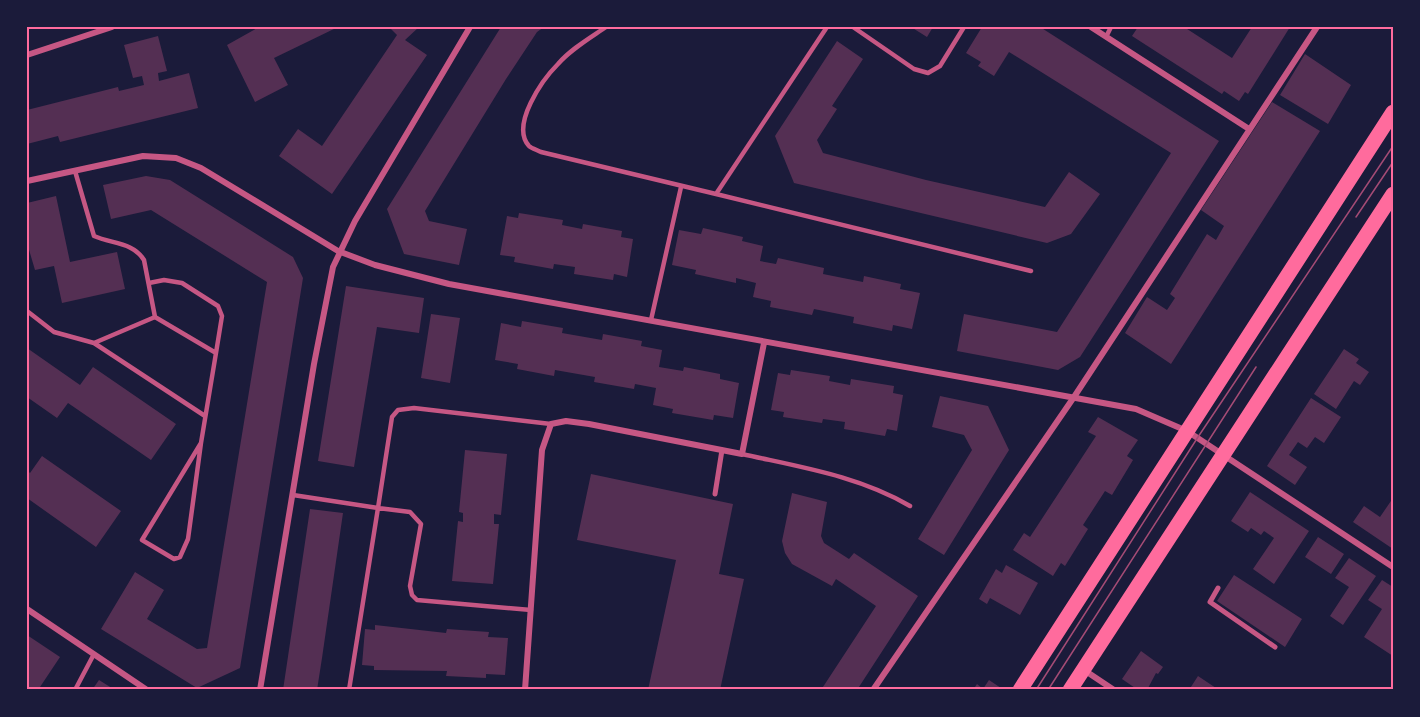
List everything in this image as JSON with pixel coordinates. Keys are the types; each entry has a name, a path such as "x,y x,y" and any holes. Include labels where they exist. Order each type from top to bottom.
{"main road":[{"path":"1020,690 1393,112"},
{"path":"1070,690 1391,203"}],"street":[{"path":"27,55 112,27"},
{"path":"461,27 466,34"},
{"path":"260,690 327,288 338,251 470,27"},
{"path":"1091,27 1249,129"},
{"path":"873,690 1074,397 1317,27"},
{"path":"27,181 143,156 176,158 201,168 338,251 375,265 449,284 1136,409 1187,431 1393,567"},
{"path":"525,690 542,450 551,424 566,421 589,424 742,454 764,343"},
{"path":"715,494 722,450"},
{"path":"1218,588 1210,602 1275,647"},
{"path":"27,609 147,690"},
{"path":"1084,670 1114,690"}],"lane":[{"path":"606,27 558,63 536,92 523,122 524,135 529,146 541,152 681,187 1031,271"},
{"path":"716,194 827,27"},
{"path":"854,27 914,69 928,73 940,66 964,27"},
{"path":"1106,37 1112,27"},
{"path":"75,171 94,236 131,247 139,252 149,283 155,317 216,353"},
{"path":"651,320 681,187"},
{"path":"149,283 164,280 182,283 218,306 222,316 188,539 180,557 174,559 142,540 201,443"},
{"path":"27,311 54,332 94,343 205,416"},
{"path":"94,343 155,317"},
{"path":"349,690 392,417 398,410 414,408 551,424"},
{"path":"742,454 850,479 890,494 910,506"},
{"path":"293,495 410,512 421,524 410,586 412,595 417,600 531,610"},
{"path":"75,690 94,654"}],"building":[{"path":"259,27 338,27 274,58 288,85 255,102 227,45"},
{"path":"389,27 419,27 405,40 427,55 332,194 279,156 298,129 322,146 397,35"},
{"path":"501,27 544,27 537,32 506,79 425,211 429,221 467,229 459,265 404,254 387,209"},
{"path":"911,27 933,27 927,37"},
{"path":"982,27 1040,27 1219,141 1080,357 1058,370 957,351 964,314 1057,332 1171,153 1009,52 994,76 978,66 981,62 966,53"},
{"path":"1138,27 1184,27 1232,58 1252,27 1290,27 1248,94 1245,92 1239,101 1224,91 1222,94 1132,36"},
{"path":"158,36 167,71 158,73 159,81 189,73 198,108 60,142 58,136 27,144 27,110 118,87 119,91 144,85 142,76 133,78 124,45"},
{"path":"837,41 863,59 832,106 837,109 817,140 823,153 926,180 1045,207 1069,172 1100,194 1071,234 1047,243 794,183 775,136"},
{"path":"1305,54 1351,85 1328,124 1280,95"},
{"path":"1272,102 1320,131 1171,364 1125,333 1147,297 1167,310 1175,298 1170,294 1207,234 1216,240 1224,226 1201,210"},
{"path":"146,176 170,180 293,257 303,278 240,668 197,688 101,629 135,572 164,590 147,619 197,649 207,648 267,282 151,210 111,219 103,185"},
{"path":"56,196 70,262 117,252 125,289 62,303 54,266 35,270 27,243 27,203"},
{"path":"519,213 563,220 562,225 582,229 583,224 622,231 621,237 633,239 627,277 614,274 613,280 574,274 575,267 554,264 553,269 514,262 515,257 500,255 507,216 518,218"},
{"path":"703,228 743,237 742,241 763,246 760,261 776,264 778,258 824,268 823,274 863,282 864,276 901,284 900,289 920,293 912,329 893,325 892,331 853,323 854,317 814,309 812,315 770,307 771,301 753,297 756,283 736,278 736,283 695,274 696,270 672,265 679,230 701,234"},
{"path":"346,286 424,298 419,333 377,327 354,467 318,461"},
{"path":"431,314 460,318 450,383 421,378"},
{"path":"522,321 563,328 562,333 602,340 603,334 642,341 641,346 662,350 659,367 683,371 684,367 720,374 720,379 739,383 733,418 714,415 713,420 672,413 673,409 653,405 656,388 635,384 634,389 594,382 595,377 555,370 554,376 517,369 518,364 495,360 501,323 521,327"},
{"path":"27,348 80,385 93,367 176,424 151,460 68,403 57,418 27,397"},
{"path":"1344,349 1359,359 1356,363 1369,372 1360,385 1354,381 1336,409 1314,394"},
{"path":"791,370 830,376 829,381 850,385 851,379 894,386 893,393 903,395 897,431 887,429 885,436 844,429 845,422 823,419 822,423 783,417 784,412 771,410 778,373 790,375"},
{"path":"940,396 988,406 1009,450 944,555 918,539 972,450 964,435 932,427"},
{"path":"1311,398 1341,417 1324,443 1315,437 1307,448 1298,442 1289,455 1307,467 1295,485 1267,466"},
{"path":"1098,417 1138,440 1127,456 1133,460 1112,495 1105,491 1083,525 1088,529 1065,566 1061,563 1053,576 1013,550 1024,533 1030,537 1096,436 1088,432"},
{"path":"465,450 507,454 501,515 494,514 494,524 499,524 493,584 452,581 458,521 463,522 463,513 459,512"},
{"path":"42,456 121,511 96,547 27,498 27,470 30,473"},
{"path":"591,474 733,504 719,574 744,579 720,690 648,690 676,560 577,540"},
{"path":"1250,492 1309,531 1274,584 1253,569 1274,538 1264,531 1261,535 1251,528 1248,532 1231,521"},
{"path":"792,493 827,502 821,536 824,543 849,559 854,553 918,596 857,690 821,690 876,606 836,579 832,586 792,564 785,553 782,541"},
{"path":"1393,498 1393,549 1353,522 1364,506 1380,517"},
{"path":"310,509 343,513 322,658 317,690 283,690"},
{"path":"1318,537 1344,554 1331,574 1305,557"},
{"path":"1349,558 1376,576 1343,625 1330,616 1349,587 1335,578"},
{"path":"1006,565 1038,583 1020,615 990,598 987,604 979,599 996,569 1002,573"},
{"path":"1234,575 1302,619 1285,647 1217,601"},
{"path":"1382,580 1393,587 1393,656 1364,637 1382,609 1368,600"},
{"path":"375,625 446,633 447,629 489,632 488,637 508,638 505,675 486,674 486,678 446,676 447,671 374,670 374,666 362,665 365,629 375,630"},
{"path":"27,635 60,657 38,690 27,690"},
{"path":"1141,651 1163,667 1158,674 1156,673 1147,690 1138,690 1122,679"},
{"path":"1198,676 1216,688 1214,690 1189,690"},
{"path":"99,680 115,690 92,690"},
{"path":"989,680 1004,690 973,690 977,684 983,689"}],"tram line":[{"path":"1036,690 1198,437 1393,146"},
{"path":"1356,217 1393,162"},
{"path":"1048,690 1256,367"}]}
